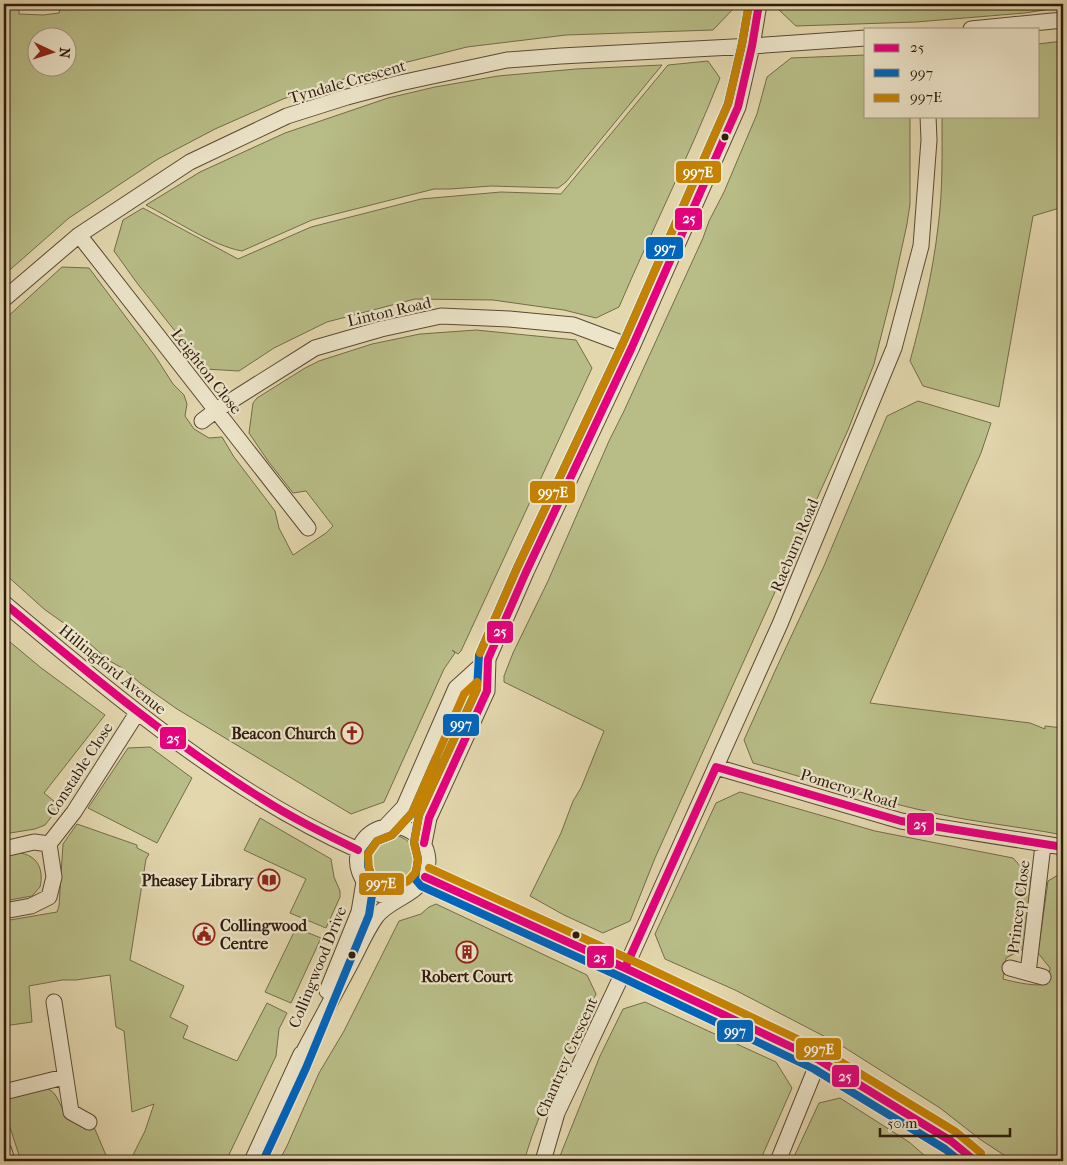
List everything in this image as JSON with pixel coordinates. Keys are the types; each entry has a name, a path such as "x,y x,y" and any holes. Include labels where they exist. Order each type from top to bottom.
{"street":[{"path":"759,4 752,46 738,107 632,347 526,572 488,659 487,691 429,818 424,843 428,858 425,876 819,1060 951,1141 975,1161"},
{"path":"982,28 1063,20"},
{"name":"Tyndale Crescent","path":"4,299 79,235 190,162 287,116 347,97 400,83 507,60 864,38"},
{"name":"Raeburn Road","path":"625,968 783,615 894,348 921,246 929,140 928,118"},
{"name":"Leighton Close","path":"79,235 308,528"},
{"name":"Linton Road","path":"202,421 315,348 381,329 441,316 510,319 573,326 632,347"},
{"name":"Hillingford Avenue","path":"4,603 137,713 244,788 319,832 358,850"},
{"path":"385,827 404,807 456,688 488,659"},
{"name":"Constable Close","path":"50,844 74,812 137,713"},
{"name":"Pomeroy Road","path":"716,767 901,821 1063,847"},
{"path":"358,850 370,834 385,827 393,826 406,828 417,835 424,843"},
{"path":"4,849 34,842 50,844 54,877 49,897 31,906 4,911"},
{"name":"Princep Close","path":"1010,968 1036,975 1043,845"},
{"name":"Collingwood Drive","path":"252,1161 297,1064 359,912 364,882 358,868 358,850"},
{"name":"Collingwood Drive","path":"297,1064 377,915 418,886 425,876"},
{"path":"364,882 375,892 382,895 392,897 407,894"},
{"name":"Chantrey Crescent","path":"543,1161 557,1113 625,968"},
{"path":"54,1002 64,1078 71,1112 89,1122"},
{"path":"778,1161 819,1060"},
{"path":"4,1092 64,1078"},
{"path":"4,1150 7,1161"}],"green space":[{"path":"4,4 19,4 19,14 43,15 59,13 61,4 734,4 734,8 713,30 566,35 467,47 356,75 283,99 215,129 158,159 69,218 4,275"},
{"path":"779,4 1063,4 1063,7 1025,13 916,22 796,26 779,10"},
{"path":"1063,41 1063,207 1033,216 999,407 923,386 910,361 927,294 936,244 940,213 942,118 1040,118 1040,44"},
{"path":"864,55 864,118 910,118 910,204 907,224 874,364 848,430 655,858 630,921 603,933 564,915 530,896 561,833 604,731 504,682 504,676 609,441 703,238 709,221 724,192 757,114 767,77 791,58"},
{"path":"708,61 720,78 696,136 619,307 596,318 564,310 493,300 415,299 327,322 274,348 239,371 205,369 114,251 123,220 143,208 238,259 311,227 421,199 501,192 561,194 668,65"},
{"path":"662,65 566,182 558,188 491,186 434,189 312,220 242,251 206,238 146,205 200,172 285,133 388,98 435,87 498,76 576,69"},
{"path":"62,267 89,268 155,356 173,384 184,395 187,404 185,416 194,429 209,438 222,437 234,457 275,511 279,528 293,555 326,533 333,526 306,491 293,493 249,433 253,403 257,398 319,361 372,344 420,334 476,330 576,340 592,368 461,651 458,654 452,650 455,653 444,669 384,802 351,814 177,709 140,683 124,669 108,660 79,634 44,609 4,573 4,320"},
{"path":"918,401 991,423 981,453 870,703 1030,723 1045,729 1045,726 1063,728 1063,835 959,818 903,806 753,763 744,740 824,566 887,416"},
{"path":"4,637 40,667 105,715 44,793 60,806 45,825 35,829 4,834"},
{"path":"150,747 192,778 157,843 88,808 128,748"},
{"path":"740,792 875,831 1013,858 1031,878 1029,907 1023,949 1006,958 1003,979 1033,985 1048,983 1050,968 1038,953 1048,881 1063,872 1063,1161 1013,1161 981,1140 940,1108 839,1044 735,990 665,959 655,934 716,803"},
{"name":"Collingwood Centre","path":"260,818 331,859 340,897 326,928 290,913 306,879 244,850"},
{"path":"77,824 137,845 137,848 149,854 146,859 130,960 184,986 170,1017 188,1026 183,1038 237,1061 267,1003 287,1013 279,1029 276,1056 226,1161 130,1161 145,1131 154,1104 132,1112 124,1031 116,1027 110,975 62,980 29,986 32,1022 4,1026 4,921 57,912 63,844"},
{"path":"391,835 401,837 409,843 415,851 417,861 415,871 409,879 401,885 391,887 381,885 373,879 367,871 365,861 367,851 373,843 381,837"},
{"path":"26,854 38,864 41,875 40,887 32,896 4,901 4,855"},
{"path":"436,904 587,975 596,994 547,1097 524,1161 279,1161 319,1073 344,1031 399,921 421,914"},
{"name":"Collingwood Centre","path":"296,928 321,938 291,1003 265,992"},
{"path":"645,1002 776,1062 792,1088 760,1161 558,1161 600,1056 623,1009"},
{"path":"45,1088 54,1093 64,1112 71,1120 94,1127 108,1160 112,1158 113,1161 21,1161 4,1109 4,1103 7,1098"},
{"path":"840,1098 935,1161 792,1161 819,1103"}],"transit line":[{"name":"997","path":"749,4 728,104 623,343 517,568 479,655 477,689 419,815 414,842 418,859 415,879 421,886 621,977 814,1069 945,1149 960,1161"},
{"name":"997E","path":"480,653 517,568 623,343 728,104 749,4"},
{"name":"25","path":"424,843 429,818 487,691 488,659 526,572 632,347 738,107 752,46 759,4"},
{"name":"25","path":"4,603 98,680 194,753 273,805 309,826 358,850"},
{"name":"997E","path":"477,682 477,689 419,815 414,843 418,859 416,872 408,881 399,885 387,886 380,883 372,876 369,870 368,854 377,841 392,835 412,813 464,694 477,682"},
{"name":"997","path":"263,1161 306,1068 369,915 374,882 368,866 368,853 377,841 392,835 412,813 436,758"},
{"name":"25","path":"625,968 716,767 901,821 1063,847"},
{"name":"997E","path":"429,868 629,959 823,1051 956,1132 981,1153"},
{"name":"25","path":"425,877 625,968 819,1060 951,1141 975,1161"}],"place":[{"name":"Beacon Church","path":"352,733"},
{"name":"Pheasey Library","path":"269,880"},
{"name":"Collingwood Centre","path":"204,934"},
{"name":"Robert Court","path":"467,952"}]}
